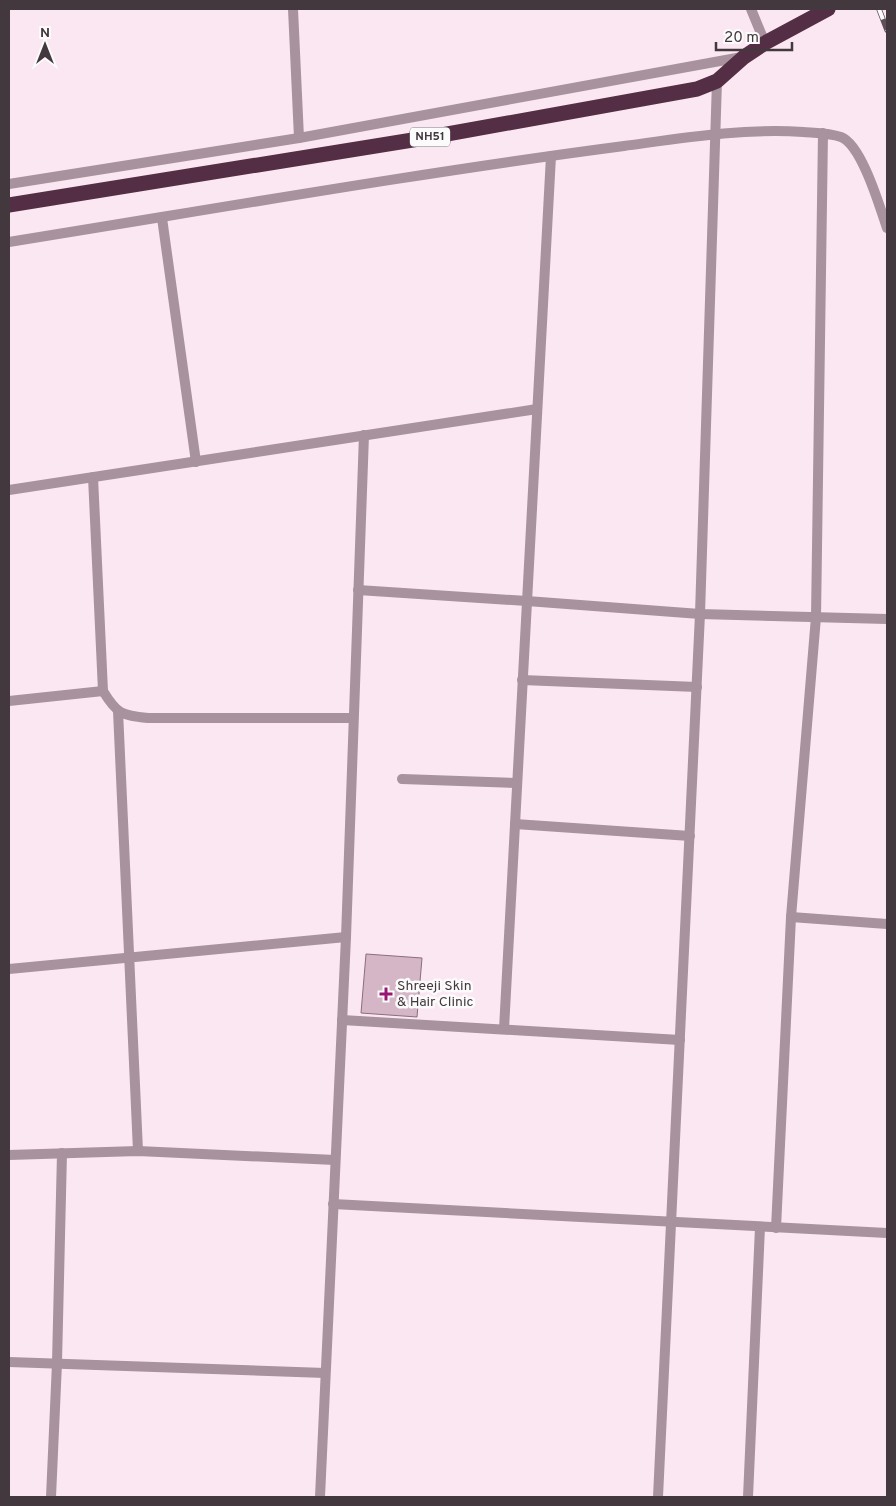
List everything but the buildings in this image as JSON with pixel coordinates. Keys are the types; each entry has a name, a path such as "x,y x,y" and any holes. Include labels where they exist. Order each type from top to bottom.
{"highway":[{"name":"NH51","path":"9,205 425,138 697,89 717,81 744,57 765,43 828,9"}],"street":[{"path":"292,9 299,138"},
{"path":"752,9 765,43"},
{"path":"9,184 299,138 744,57"},
{"path":"658,1497 697,687 717,81"},
{"path":"9,242 551,156 716,134 758,131 823,133 844,138 856,152 872,184 887,228"},
{"path":"776,1228 791,917 816,617 823,133"},
{"path":"504,1029 551,156"},
{"path":"162,218 196,462"},
{"path":"9,490 537,409"},
{"path":"320,1497 346,936 364,435"},
{"path":"92,477 103,691 113,708 127,716 148,718 353,718"},
{"path":"358,590 700,614 887,619"},
{"path":"522,680 697,687"},
{"path":"9,701 103,691"},
{"path":"118,711 138,1151"},
{"path":"402,779 517,783"},
{"path":"515,824 690,836"},
{"path":"791,917 887,924"},
{"path":"9,969 346,936"},
{"path":"342,1020 680,1040"},
{"path":"9,1155 138,1151 335,1160"},
{"path":"51,1497 57,1363 62,1153"},
{"path":"333,1204 887,1233"},
{"path":"748,1497 760,1227"},
{"path":"9,1362 325,1372"}],"railway":[{"path":"879,9 887,30"}],"place":[{"name":"Shreeji Skin & Hair Clinic","path":"386,994"}]}
